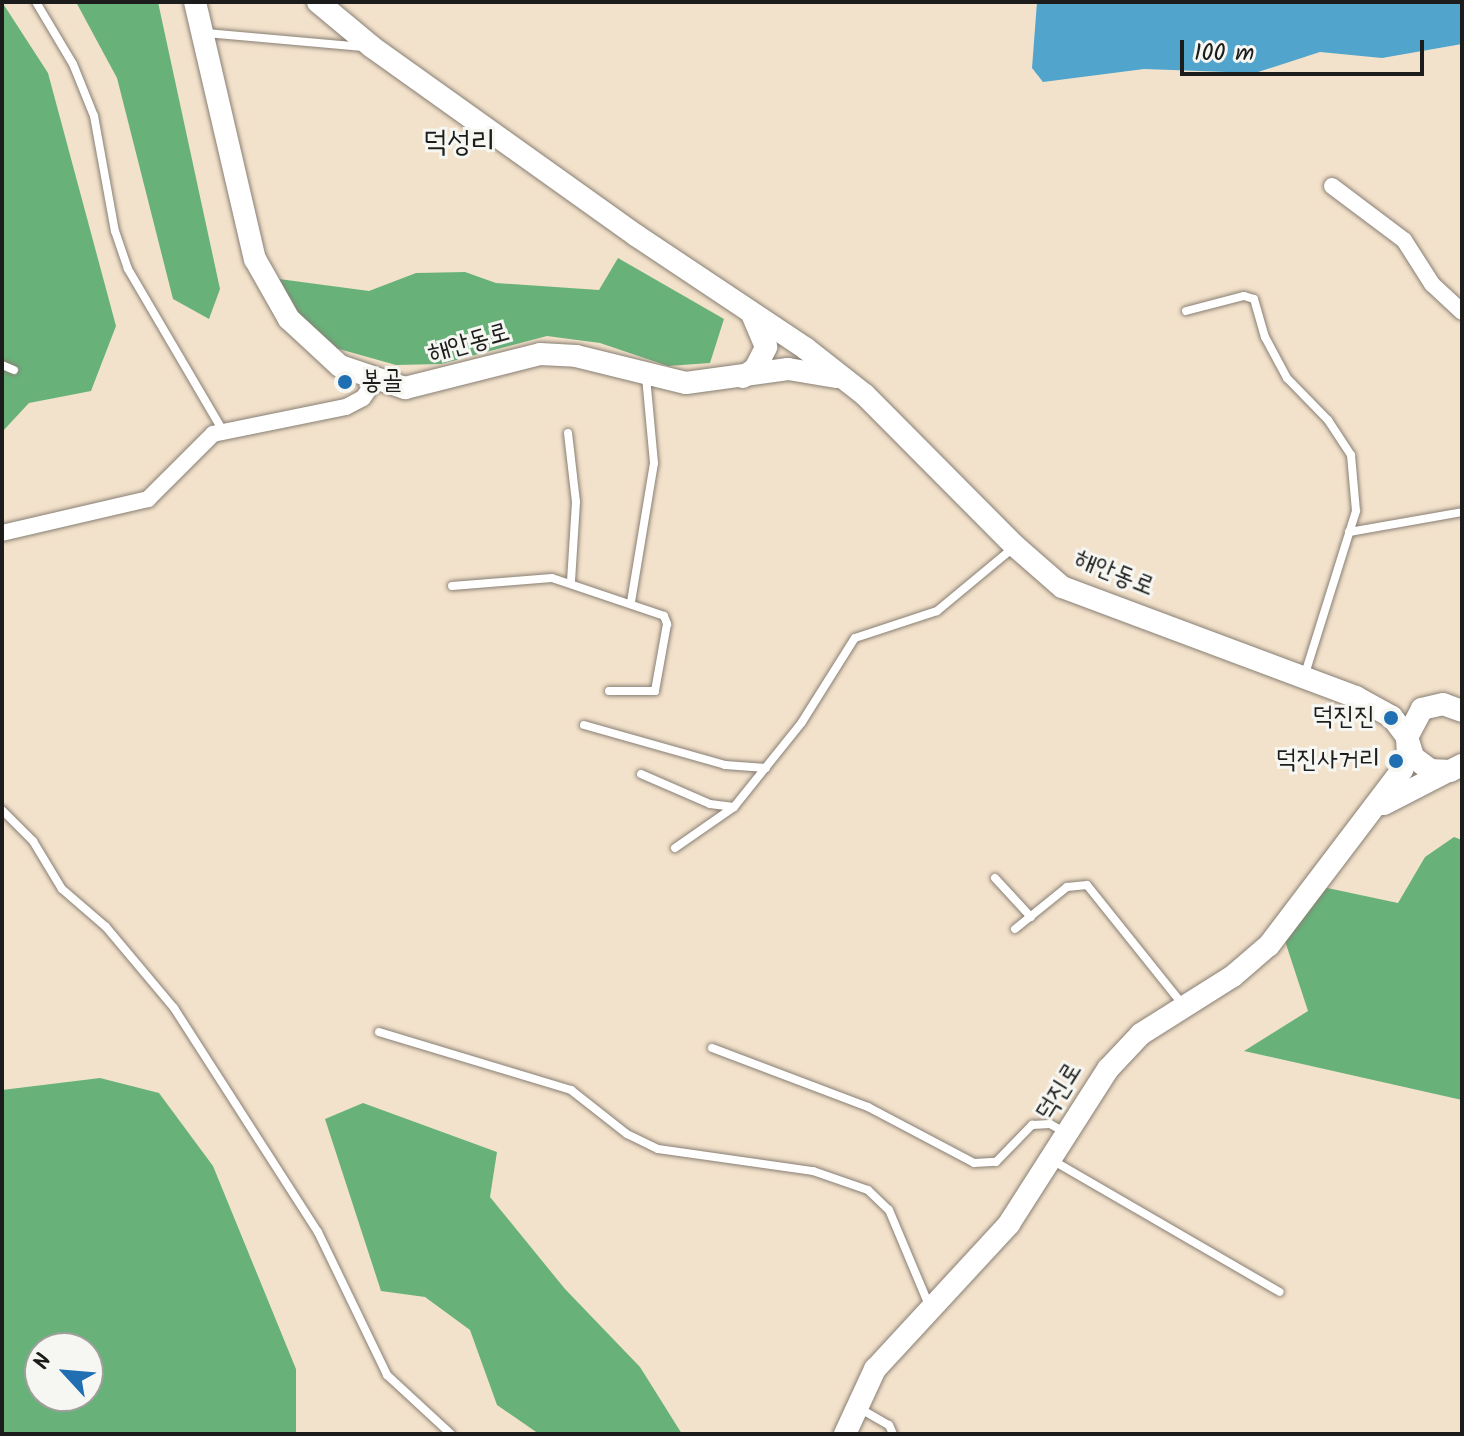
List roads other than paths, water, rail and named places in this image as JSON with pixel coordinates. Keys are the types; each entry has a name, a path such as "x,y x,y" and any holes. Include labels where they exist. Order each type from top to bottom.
{"street":[{"name":"해안동로","path":"195,2 245,225 268,289 314,347 374,382 419,387 540,354 576,356 646,376 686,383 804,369 833,375 865,395"},
{"name":"해안동로","path":"318,2 372,47 865,395 1045,574 1081,596 1305,675 1356,697 1392,717 1407,737 1420,765 1458,769"},
{"path":"1332,186 1397,233 1416,253 1432,284 1462,312"},
{"path":"742,377 755,369 766,347 760,326 749,312"},
{"path":"2,533 148,499 203,442 223,431 346,407 363,398 374,382"},
{"name":"해안동로","path":"1356,697 1391,705 1450,705"},
{"path":"1407,737 1415,717 1450,705"},
{"name":"덕진로","path":"845,1434 855,1405 875,1369 929,1306 1009,1224 1066,1133 1124,1050 1184,1006 1233,976 1269,945 1402,770 1408,755 1407,737"},
{"path":"1364,819 1414,785 1458,769"}],"lane":[{"path":"36,2 73,64 94,116 115,231 128,269 223,431"},
{"path":"204,32 372,47"},
{"path":"1186,311 1244,296 1254,299 1265,337 1287,378 1328,420 1351,455 1358,496 1305,675"},
{"path":"2,365 14,370"},
{"path":"631,602 654,463 646,376"},
{"path":"568,433 576,502 571,581"},
{"path":"1349,532 1462,512"},
{"path":"675,848 734,807 766,768 855,638 937,611 1015,546"},
{"path":"452,586 534,577 571,581 664,616 667,624 659,682 646,694 609,691"},
{"path":"584,725 725,765 766,768"},
{"path":"641,774 710,804 734,807"},
{"path":"2,810 33,841 62,889 106,927 174,1008 318,1232 387,1375 451,1434"},
{"path":"995,878 1031,917"},
{"path":"1015,929 1067,887 1087,885 1184,1006"},
{"path":"379,1032 571,1090 627,1134 658,1149 813,1171 860,1185 881,1197 889,1210 929,1306"},
{"path":"712,1048 868,1107 974,1163 985,1165 1003,1157 1032,1125 1050,1124 1066,1133"},
{"path":"1051,1159 1280,1292"},
{"path":"855,1405 881,1419 893,1434"}],"water":[{"path":"1037,2 1462,2 1462,44 1382,58 1320,52 1255,73 1144,69 1043,82 1032,68"}],"place":[{"name":"봉골","path":"345,382"},
{"name":"덕진진","path":"1391,718"},
{"name":"덕진사거리","path":"1396,761"}],"district":[{"name":"덕성리","path":"459,143"}]}
